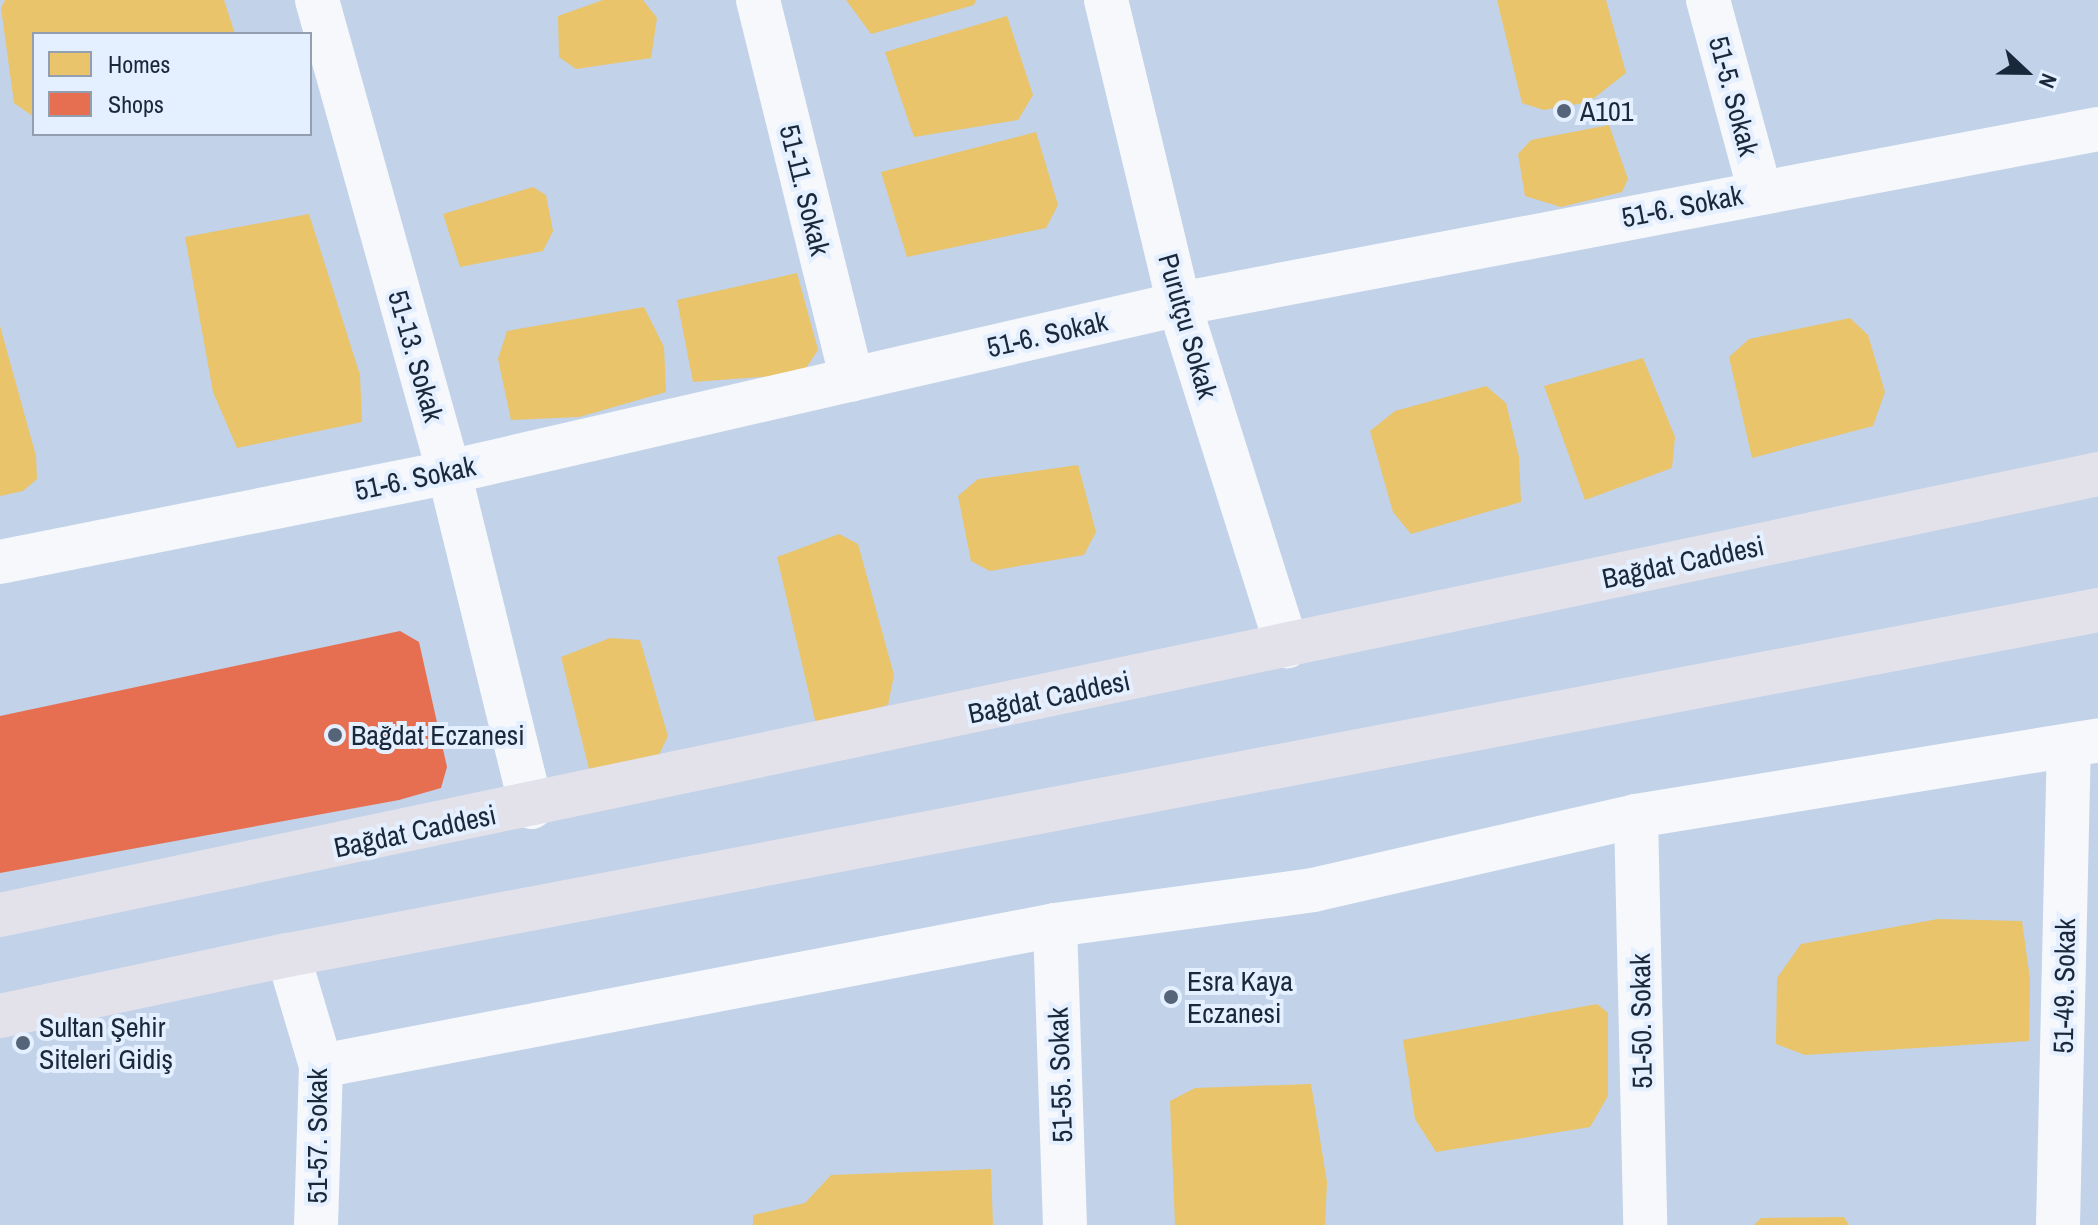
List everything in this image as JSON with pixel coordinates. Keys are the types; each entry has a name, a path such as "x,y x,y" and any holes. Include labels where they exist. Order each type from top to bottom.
{"main road":[{"name":"Bağdat Caddesi","path":"0,915 531,807 2098,474"},
{"path":"0,1016 288,955 2098,610"}],"street":[{"name":"51-13. Sokak","path":"317,0 449,472 531,807"},
{"name":"51-11. Sokak","path":"758,0 852,380"},
{"name":"Purutçu Sokak","path":"1106,0 1179,304 1287,646"},
{"name":"51-5. Sokak","path":"1708,0 1760,191"},
{"name":"51-6. Sokak","path":"0,562 449,472 1179,304 2098,129"},
{"path":"321,1066 1055,925 1313,890 1636,816 2084,743"},
{"name":"51-49. Sokak","path":"2058,1225 2084,743"},
{"name":"51-50. Sokak","path":"1636,816 1645,1225"},
{"name":"51-55. Sokak","path":"1055,925 1065,1225"},
{"name":"51-57. Sokak","path":"288,955 321,1066 316,1225"}],"building: Homes":[{"path":"5,0 224,0 234,32 32,32 32,116 14,103 1,8"},
{"path":"603,0 643,0 657,18 651,58 576,69 559,57 558,16"},
{"path":"846,0 976,0 974,5 871,34"},
{"path":"1497,0 1606,0 1626,73 1589,102 1544,110 1522,103"},
{"path":"1007,16 1033,95 1018,120 914,137 885,52"},
{"path":"1609,125 1628,179 1622,192 1561,207 1525,196 1518,154 1531,140"},
{"path":"1036,132 1058,205 1046,228 907,257 881,172"},
{"path":"533,187 546,195 553,231 543,251 460,267 443,214"},
{"path":"309,214 360,375 362,422 237,448 213,392 185,237"},
{"path":"797,273 818,350 802,374 693,382 677,300"},
{"path":"644,307 664,347 666,392 579,417 511,420 498,359 507,331"},
{"path":"1850,318 1868,335 1885,392 1873,426 1752,458 1729,357 1749,339"},
{"path":"0,326 36,456 37,479 23,491 0,496"},
{"path":"1643,358 1675,437 1672,468 1585,500 1544,386"},
{"path":"1486,386 1506,403 1519,457 1521,502 1411,534 1393,512 1370,431 1395,411"},
{"path":"1078,465 1096,532 1084,555 990,571 971,561 958,496 978,479"},
{"path":"839,534 858,544 894,675 888,705 816,724 777,557"},
{"path":"610,638 640,640 668,736 654,765 590,773 561,657"},
{"path":"1938,919 2022,921 2030,979 2029,1041 1805,1055 1776,1044 1777,978 1801,944"},
{"path":"1597,1004 1608,1013 1608,1096 1590,1127 1436,1152 1415,1119 1403,1040"},
{"path":"1311,1084 1327,1182 1325,1225 1175,1225 1170,1101 1195,1088"},
{"path":"991,1169 993,1225 753,1225 753,1215 805,1203 831,1175"},
{"path":"1844,1217 1849,1225 1754,1225 1761,1218"}],"building: Shops":[{"path":"400,631 419,642 447,767 441,788 399,800 0,873 0,716"}],"place":[{"name":"A101","path":"1564,111"},
{"name":"Bağdat Eczanesi","path":"335,735"},
{"name":"Esra Kaya Eczanesi","path":"1171,997"},
{"name":"Sultan Şehir Siteleri Gidiş","path":"23,1043"}]}
